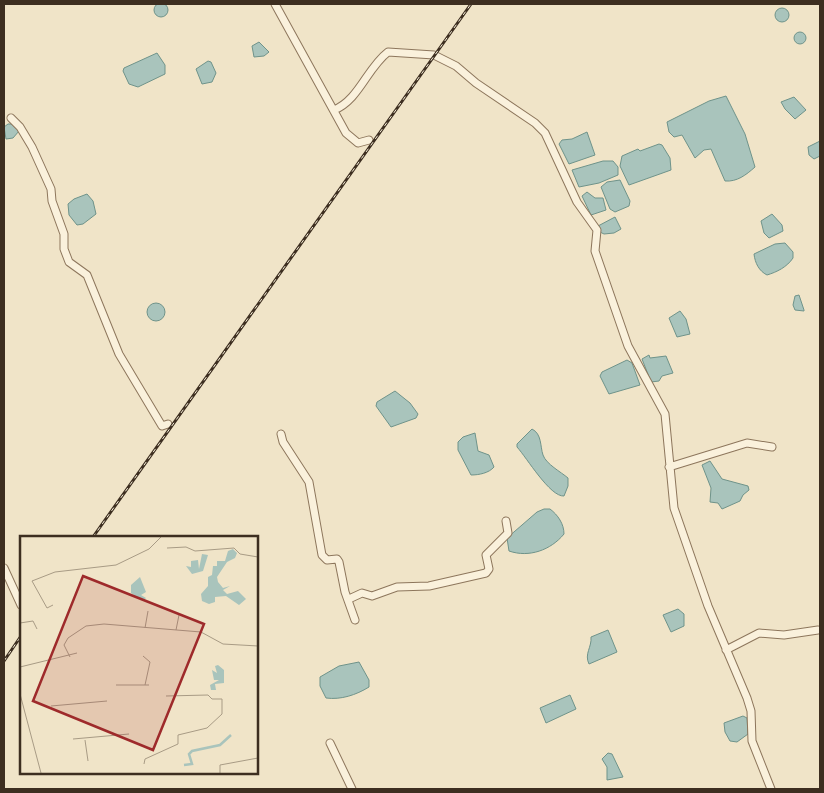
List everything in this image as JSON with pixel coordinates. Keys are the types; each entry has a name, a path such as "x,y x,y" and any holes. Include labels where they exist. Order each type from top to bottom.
{"street":[{"path":"275,4 352,140 358,143 369,140"},
{"path":"334,110 352,97 377,60 388,52 434,54 456,66 476,83 535,123 545,133 577,202 596,230 595,250 628,346 665,414 674,508 684,542 726,650 748,698 751,711 752,741 771,789"},
{"path":"11,118 20,127 32,148 51,189 52,201 64,234 64,249 69,262 87,275 129,373 162,426 168,424"},
{"path":"281,434 283,442 309,482 322,555 327,560 337,559 339,562 345,592 355,620"},
{"path":"669,467 746,443 772,447"},
{"path":"349,599 362,593 372,596 397,588 429,586 486,573 489,569 486,555 508,533 506,521"},
{"path":"4,568 20,603"},
{"path":"726,650 759,633 784,635 818,630"},
{"path":"330,743 352,789"}],"water":[{"path":"161,3 166,5 168,10 166,15 161,17 156,15 154,10 156,5"},
{"path":"782,8 787,10 789,15 787,20 782,22 777,20 775,15 777,10"},
{"path":"802,32 805,33 805,43 798,44 795,43 794,36 795,33"},
{"path":"259,42 269,52 264,56 254,57 252,46"},
{"path":"157,53 165,65 165,74 138,87 129,84 123,71 124,68"},
{"path":"208,61 211,62 216,73 212,82 202,84 196,69"},
{"path":"726,96 745,134 755,167 741,177 729,181 725,181 711,149 704,150 695,158 682,135 674,137 669,132 667,122 709,101"},
{"path":"794,97 806,110 795,119 781,102"},
{"path":"8,124 13,124 19,131 13,138 6,139 4,127"},
{"path":"587,132 595,155 569,164 559,144 562,140 572,139"},
{"path":"820,141 820,156 814,159 809,155 808,147"},
{"path":"659,144 662,145 670,158 671,170 629,185 620,166 622,156 638,149 640,151"},
{"path":"603,161 613,161 618,167 618,175 599,183 579,187 572,170"},
{"path":"620,180 630,201 629,206 615,212 610,209 601,187 607,182"},
{"path":"587,192 595,198 603,198 606,210 591,215 582,196"},
{"path":"87,194 93,201 96,214 83,224 77,225 69,215 68,204 74,199"},
{"path":"772,214 782,225 783,231 769,238 764,233 761,221"},
{"path":"615,217 621,229 614,233 604,234 598,231 598,226"},
{"path":"785,243 793,252 793,258 778,271 767,275 758,266 754,254 775,244"},
{"path":"799,295 804,311 795,310 793,305 795,296"},
{"path":"156,303 162,306 165,312 162,318 156,321 150,318 147,312 150,306"},
{"path":"680,311 686,319 690,334 677,337 669,318"},
{"path":"649,355 650,358 666,356 673,373 662,376 659,381 651,382 642,359"},
{"path":"627,360 632,363 640,385 609,394 600,376 602,372"},
{"path":"395,391 410,403 418,414 416,418 391,427 376,406 377,402"},
{"path":"532,429 538,434 542,452 550,465 568,478 568,486 564,496 558,495 546,484 517,447 517,444"},
{"path":"475,433 478,451 489,455 494,467 484,473 471,475 458,450 458,442 463,437"},
{"path":"710,461 722,479 748,486 749,490 740,501 722,509 718,503 710,502 711,488 702,465"},
{"path":"550,509 562,523 564,534 559,540 546,548 532,553 524,554 509,551 507,538 537,512"},
{"path":"678,609 684,614 684,626 671,632 663,615"},
{"path":"608,630 617,652 589,664 587,657 591,637"},
{"path":"359,662 369,680 369,687 348,696 326,698 320,686 320,677 339,666"},
{"path":"570,695 576,709 546,723 540,708"},
{"path":"743,716 747,718 748,734 737,742 730,741 725,732 724,723"},
{"path":"608,753 612,754 623,777 607,780 607,767 602,759"}],"railway":[{"path":"94,536 471,4"},
{"path":"4,661 20,637"}]}
